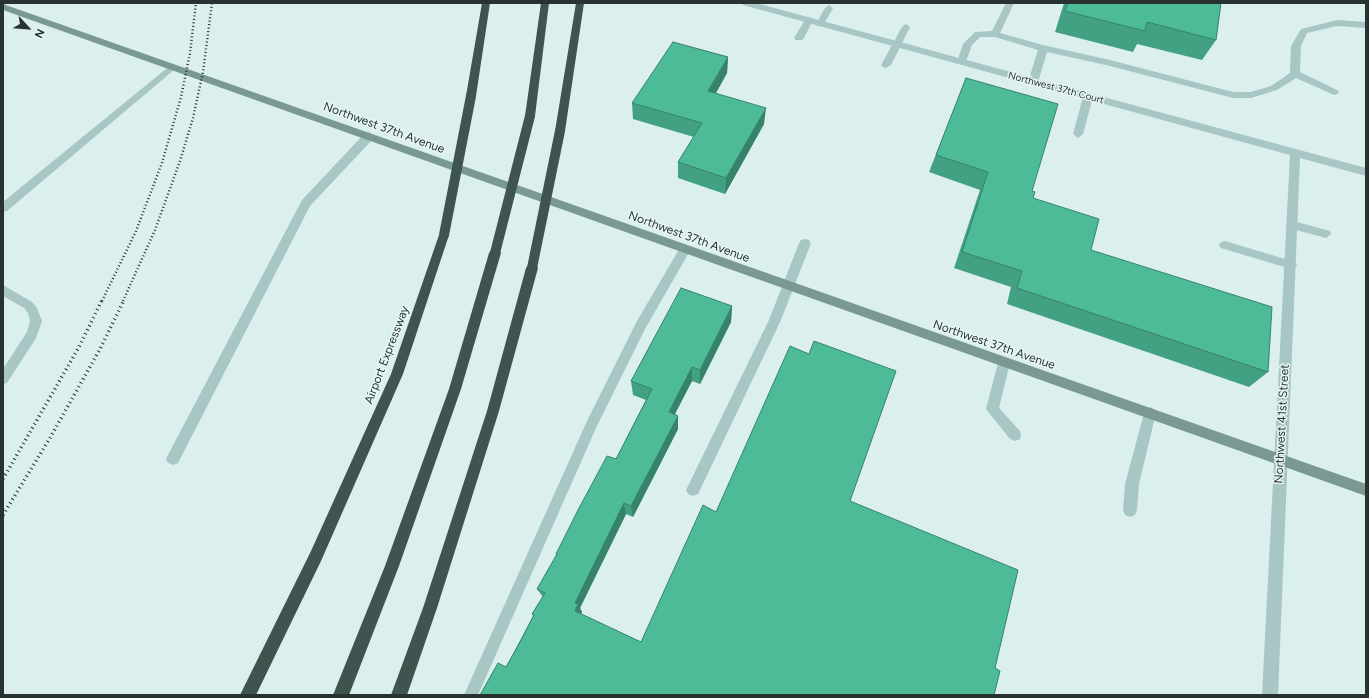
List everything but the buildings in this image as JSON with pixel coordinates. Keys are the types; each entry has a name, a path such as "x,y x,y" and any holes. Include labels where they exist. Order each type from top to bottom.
{"highway":[{"name":"Airport Expressway","path":"248,695 316,556 397,374 444,235 471,96 486,3"},
{"path":"341,695 392,566 455,389 495,253 530,116 545,3"},
{"path":"399,695 430,608 493,411 532,268 560,131 580,3"}],"street":[{"name":"Northwest 37th Court","path":"746,3 1366,172"},
{"path":"995,34 1010,3"},
{"name":"Northwest 37th Avenue","path":"3,7 1004,363 1366,490"},
{"path":"820,24 829,8"},
{"path":"799,38 809,20"},
{"path":"1295,74 1296,46 1304,31 1337,23 1366,25"},
{"path":"886,65 906,27"},
{"path":"962,62 968,44 978,34 995,34 1042,48 1110,63 1233,95 1251,95 1274,88 1295,74"},
{"path":"1033,82 1043,51 1042,48"},
{"path":"3,208 172,67"},
{"path":"1295,74 1334,92"},
{"path":"1078,134 1088,97"},
{"path":"173,459 306,203 369,136"},
{"name":"Northwest 41st Street","path":"1270,695 1295,153"},
{"path":"1292,225 1326,234"},
{"path":"694,490 775,320 790,286 805,243"},
{"path":"1225,244 1291,265"},
{"path":"470,694 592,425 641,325 685,249"},
{"path":"3,290 28,305 33,311 36,322 32,334 3,379"},
{"path":"1004,363 992,409 1015,435"},
{"path":"1130,510 1132,484 1150,413"}],"railway":[{"path":"102,301 136,231 162,163 181,97 190,53 196,3"},
{"path":"123,301 155,230 180,161 193,118 203,72 212,3"},
{"path":"3,479 79,347 102,300"},
{"path":"3,515 50,438 100,349 124,300"}]}
